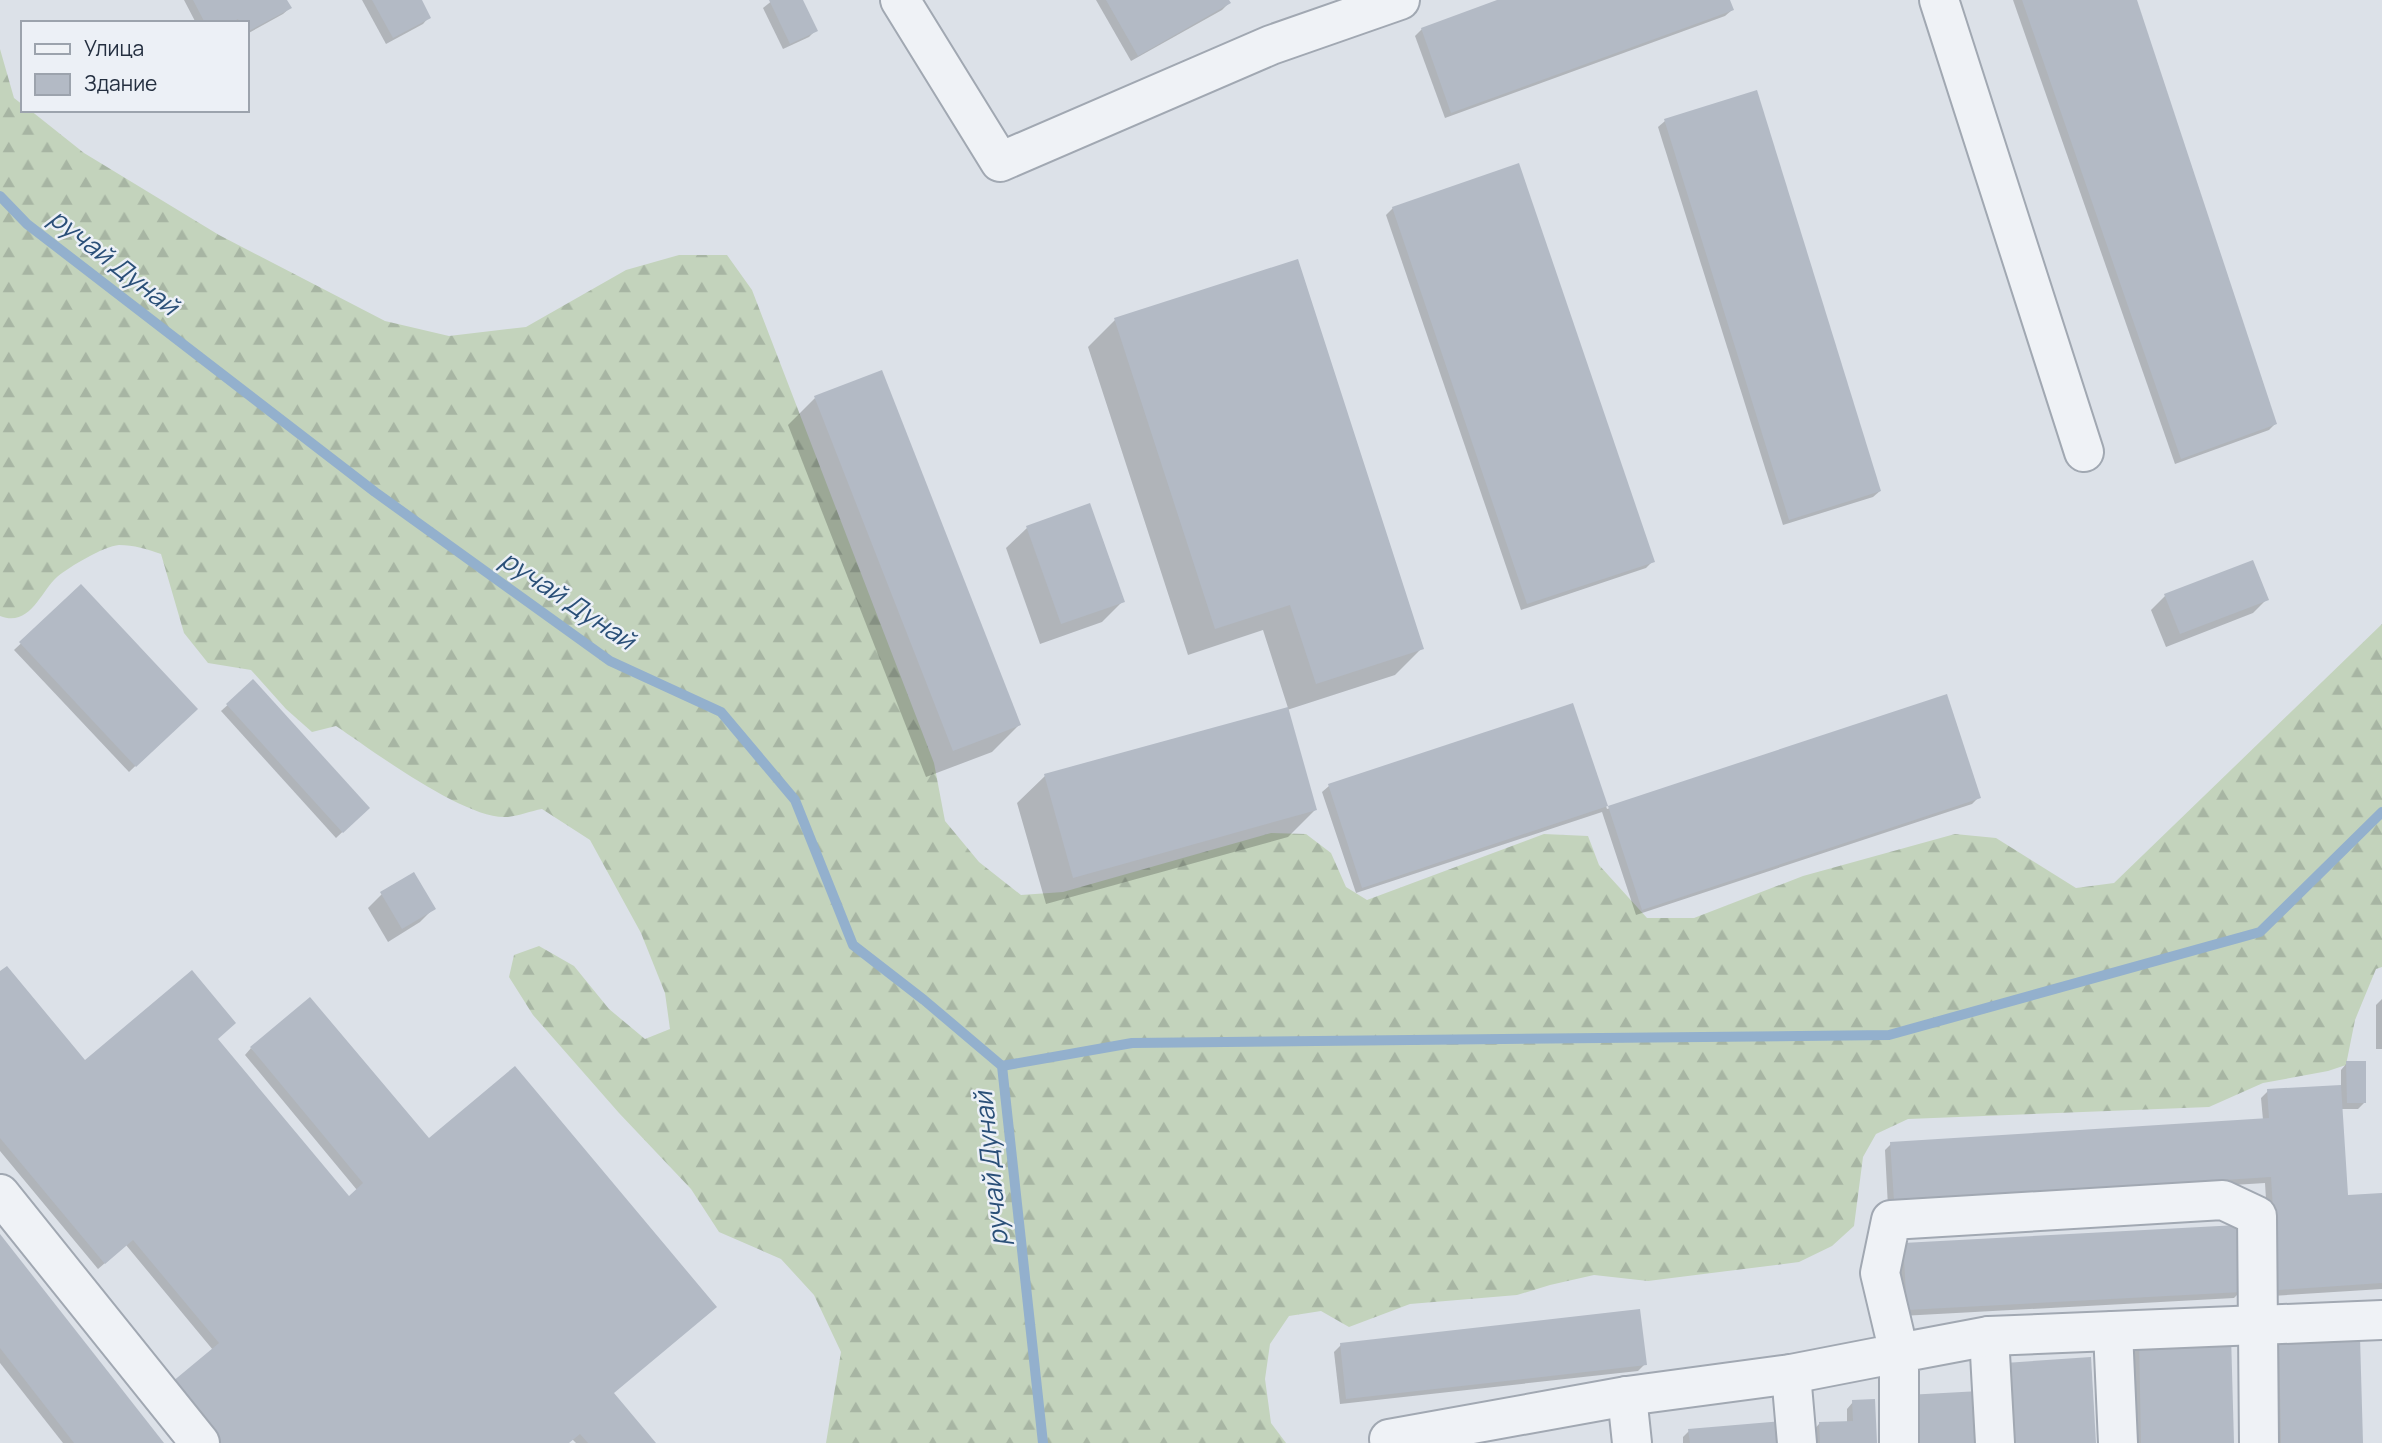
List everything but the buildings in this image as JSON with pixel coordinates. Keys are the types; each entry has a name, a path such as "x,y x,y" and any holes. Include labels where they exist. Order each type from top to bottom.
{"lane":[{"path":"900,0 1000,162 1271,45 1399,0"},
{"path":"1939,0 2084,452"},
{"path":"0,1194 200,1443"},
{"path":"1899,1443 1899,1353 1880,1273 1891,1220 2223,1200 2257,1216 2259,1443"},
{"path":"1389,1439 1628,1396 1791,1374 1989,1336 2382,1320"},
{"path":"2113,1331 2119,1443"},
{"path":"1989,1336 1995,1443"},
{"path":"1791,1374 1797,1443"},
{"path":"1628,1396 1632,1443"}],"green space":[{"path":"0,49 14,98 21,103 21,112 33,112 84,153 219,235 385,321 449,336 526,327 626,270 679,255 727,255 752,290 934,763 945,821 979,862 1021,895 1063,892 1271,833 1306,834 1331,853 1346,887 1367,900 1544,834 1588,836 1599,865 1647,918 1694,918 1803,876 1955,834 1996,838 2076,888 2114,883 2382,624 2382,967 2376,969 2355,1020 2346,1065 2328,1071 2263,1083 2209,1107 1908,1119 1876,1134 1863,1157 1854,1226 1832,1246 1799,1262 1648,1281 1594,1275 1517,1295 1410,1304 1349,1327 1321,1311 1289,1316 1270,1344 1265,1379 1271,1423 1286,1443 826,1443 841,1352 814,1295 781,1259 719,1232 691,1189 619,1113 533,1015 509,977 514,955 539,946 574,966 609,1009 645,1039 670,1029 665,993 641,933 590,840 542,809 505,817 466,807 419,781 336,726 312,732 286,709 251,670 208,663 184,633 161,554 125,545 105,549 57,577 27,613 10,618 0,616"}],"waterway":[{"name":"ручай Дунай","path":"0,196 27,224 375,492 610,661 721,712 795,800 853,945 1002,1066 1043,1443"},
{"path":"1002,1066 1132,1043 1889,1035 2260,932 2382,812"}]}
